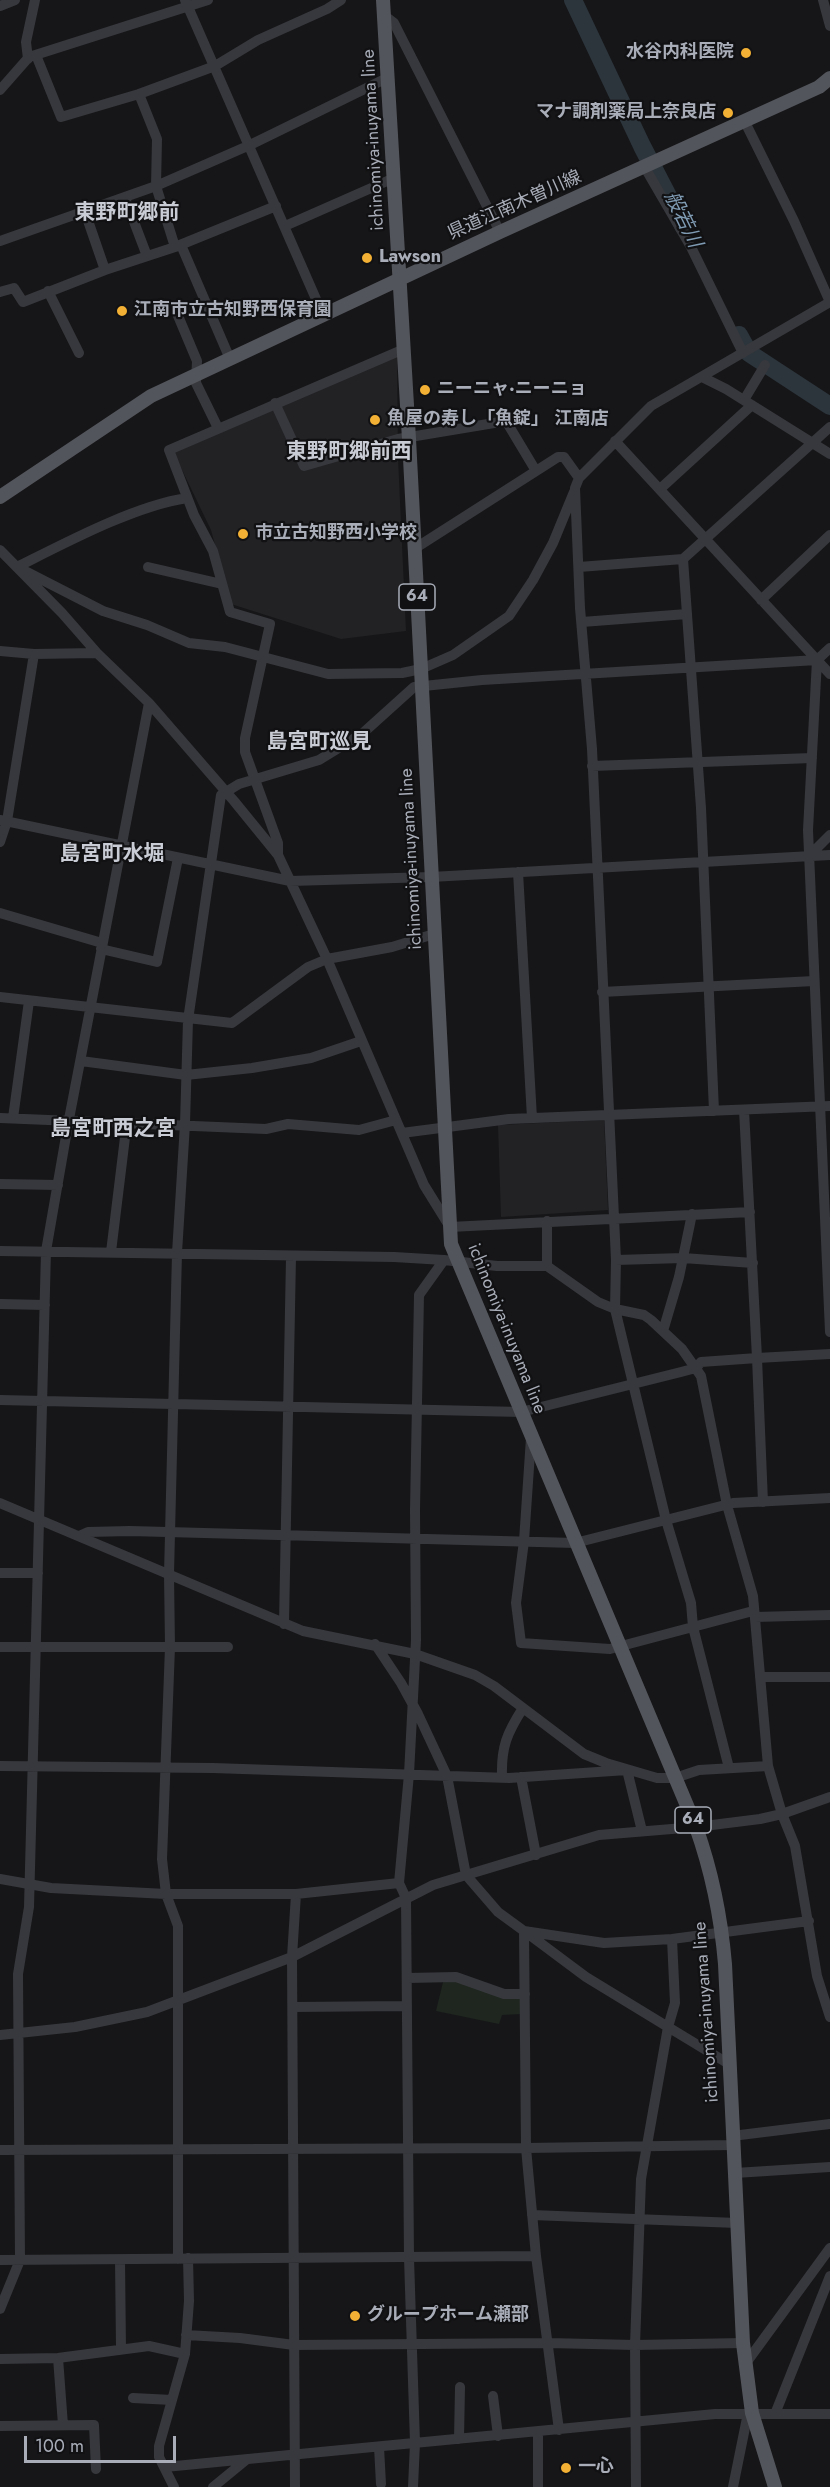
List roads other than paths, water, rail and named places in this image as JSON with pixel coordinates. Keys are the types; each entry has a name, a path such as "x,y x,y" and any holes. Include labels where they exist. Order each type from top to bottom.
{"main road":[{"name":"ichinomiya-inuyama line","path":"383,0 409,439 451,1261 521,1412 696,1827 710,1872 722,1932 743,2343 750,2413 775,2487"},
{"name":"県道江南木曽川線","path":"0,497 144,400 500,232 819,87 830,78"}],"street":[{"path":"0,6 15,0"},
{"path":"35,0 26,42 61,117 139,94 215,66 258,40 327,9 341,0"},
{"path":"0,90 32,57 187,3 208,0"},
{"path":"823,0 830,26"},
{"path":"187,3 323,315"},
{"path":"385,16 394,23 500,232"},
{"path":"0,241 156,186 250,145 387,78"},
{"path":"139,94 157,140 156,186 178,246 230,359"},
{"path":"17,567 103,610 189,643 225,647 328,674 402,673 421,669 453,655 509,616 533,580 553,543 577,483 651,406 830,302 794,221 744,120"},
{"path":"644,166 701,267 743,353"},
{"path":"285,226 394,178"},
{"path":"125,198 147,256"},
{"path":"0,292 14,288 23,302 105,270 178,246 276,206"},
{"path":"85,212 105,270"},
{"path":"48,291 79,353"},
{"path":"176,311 196,361 196,383 218,428"},
{"path":"278,855 278,843 245,752 245,738 270,624 230,612 213,551 169,450 404,349"},
{"path":"660,489 748,403 765,365"},
{"path":"702,377 814,442 830,454"},
{"path":"275,403 304,466 398,439 409,439 506,421 536,471"},
{"path":"579,567 683,559 830,427"},
{"path":"615,441 830,674"},
{"path":"414,549 558,457 564,458 577,483 579,567 592,766 607,1114 616,1260 615,1309 666,1520 692,1603 693,1628 729,1768"},
{"path":"17,567 105,525 188,498"},
{"path":"760,600 830,535"},
{"path":"0,550 62,613 97,653 149,703 278,855 327,958 424,1185 450,1227 613,1217 750,1212"},
{"path":"683,559 704,862 714,1111"},
{"path":"148,567 222,584"},
{"path":"582,622 687,614"},
{"path":"174,2487 159,2457 159,2446 185,2354 186,2335 176,2149 178,1926 166,1894 162,1859 167,1769 177,1254 185,1124 188,1020 221,795 239,784 318,760 363,733 414,687 817,660 830,648"},
{"path":"0,651 34,654 97,653"},
{"path":"0,842 34,654"},
{"path":"817,660 808,830 814,981 825,1106 830,1332"},
{"path":"0,2309 20,2260 18,1974 29,1907 30,1884 46,1251 149,703"},
{"path":"592,766 812,758"},
{"path":"3,820 290,881 431,877 830,855"},
{"path":"809,856 830,834"},
{"path":"0,913 157,962 178,858"},
{"path":"518,872 532,1118"},
{"path":"0,997 188,1020 232,1023 308,967 327,958 392,947 434,934"},
{"path":"602,992 814,981"},
{"path":"13,1118 29,1001"},
{"path":"81,1061 186,1075 252,1068 311,1058 361,1041"},
{"path":"402,1132 532,1118 825,1106"},
{"path":"744,1110 763,1502"},
{"path":"0,1118 127,1121 266,1129 288,1124 359,1130 396,1120"},
{"path":"111,1252 127,1121"},
{"path":"0,1184 58,1185"},
{"path":"663,1330 683,1258 692,1214"},
{"path":"547,1221 547,1266"},
{"path":"0,1251 451,1261 497,1266 547,1266 582,1292 615,1309 644,1315 663,1330 682,1349 701,1376 726,1505 750,1586 768,1766 782,1814 795,1846 817,1976 830,2017"},
{"path":"284,1624 291,1257"},
{"path":"616,1260 683,1258 753,1263"},
{"path":"413,2487 415,2443 410,2344 406,1898 399,1883 409,1774 415,1654 419,1294 451,1261"},
{"path":"0,1304 45,1305"},
{"path":"0,1400 521,1412 696,1368 701,1362 830,1354"},
{"path":"531,1438 524,1541 516,1604 521,1643 610,1649 754,1614 830,1615"},
{"path":"79,1536 88,1532 170,1532 575,1543 726,1505 830,1498"},
{"path":"0,1503 303,1631 415,1654 475,1675 584,1754 627,1770 657,1778 675,1778 699,1770 768,1766"},
{"path":"0,1573 38,1573"},
{"path":"375,1644 412,1703 447,1776 466,1875 498,1912 586,1977 729,2064"},
{"path":"0,1647 228,1647"},
{"path":"760,1677 830,1677"},
{"path":"502,1777 501,1757 507,1734 523,1708"},
{"path":"0,1766 502,1777 627,1770"},
{"path":"627,1770 642,1831"},
{"path":"521,1777 536,1855"},
{"path":"0,2035 109,2021 147,2012 292,1957 433,1885 599,1835 696,1827 782,1814 830,1797"},
{"path":"0,1879 90,1891 142,1891 166,1894 296,1894 399,1883"},
{"path":"295,2487 292,1957 296,1894"},
{"path":"524,1931 604,1943 672,1939 809,1921"},
{"path":"524,1931 526,2148 536,2256 559,2430"},
{"path":"636,2487 635,2345 641,2179 668,2027 675,2003 672,1939"},
{"path":"407,1978 456,1977 504,1994 525,1994"},
{"path":"292,2007 406,2006"},
{"path":"0,2150 648,2146 732,2141 830,2124"},
{"path":"735,2173 830,2167"},
{"path":"532,2215 737,2223"},
{"path":"746,2363 830,2248"},
{"path":"0,2260 536,2256"},
{"path":"120,2260 121,2349"},
{"path":"775,2414 826,2295 830,2276"},
{"path":"186,2335 240,2338 294,2345 743,2343"},
{"path":"0,2358 58,2358 149,2346 185,2354"},
{"path":"58,2358 63,2425"},
{"path":"459,2439 460,2387"},
{"path":"493,2396 498,2436"},
{"path":"133,2398 172,2400"},
{"path":"733,2487 750,2413"},
{"path":"165,2467 636,2422 750,2413 830,2414"},
{"path":"0,2426 94,2425 96,2469"},
{"path":"538,2433 538,2487"},
{"path":"379,2447 381,2484"},
{"path":"213,2487 246,2460"}],"waterway":[{"name":"般若川","path":"573,0 642,146 684,227"},
{"name":"般若川","path":"739,335 749,353 830,406"}],"place":[{"name":"水谷内科医院","path":"746,53"},
{"name":"マナ調剤薬局上奈良店","path":"728,113"},
{"name":"Lawson","path":"367,258"},
{"name":"江南市立古知野西保育園","path":"122,311"},
{"name":"ニーニャ·ニーニョ","path":"425,390"},
{"name":"魚屋の寿し「魚錠」 江南店","path":"375,420"},
{"name":"市立古知野西小学校","path":"243,534"},
{"name":"グループホーム瀬部","path":"355,2316"},
{"name":"一心","path":"566,2468"}],"district":[{"name":"東野町郷前","path":"127,214"},
{"name":"東野町郷前西","path":"349,453"},
{"name":"島宮町巡見","path":"319,743"},
{"name":"島宮町水堀","path":"112,855"},
{"name":"島宮町西之宮","path":"113,1130"}]}
